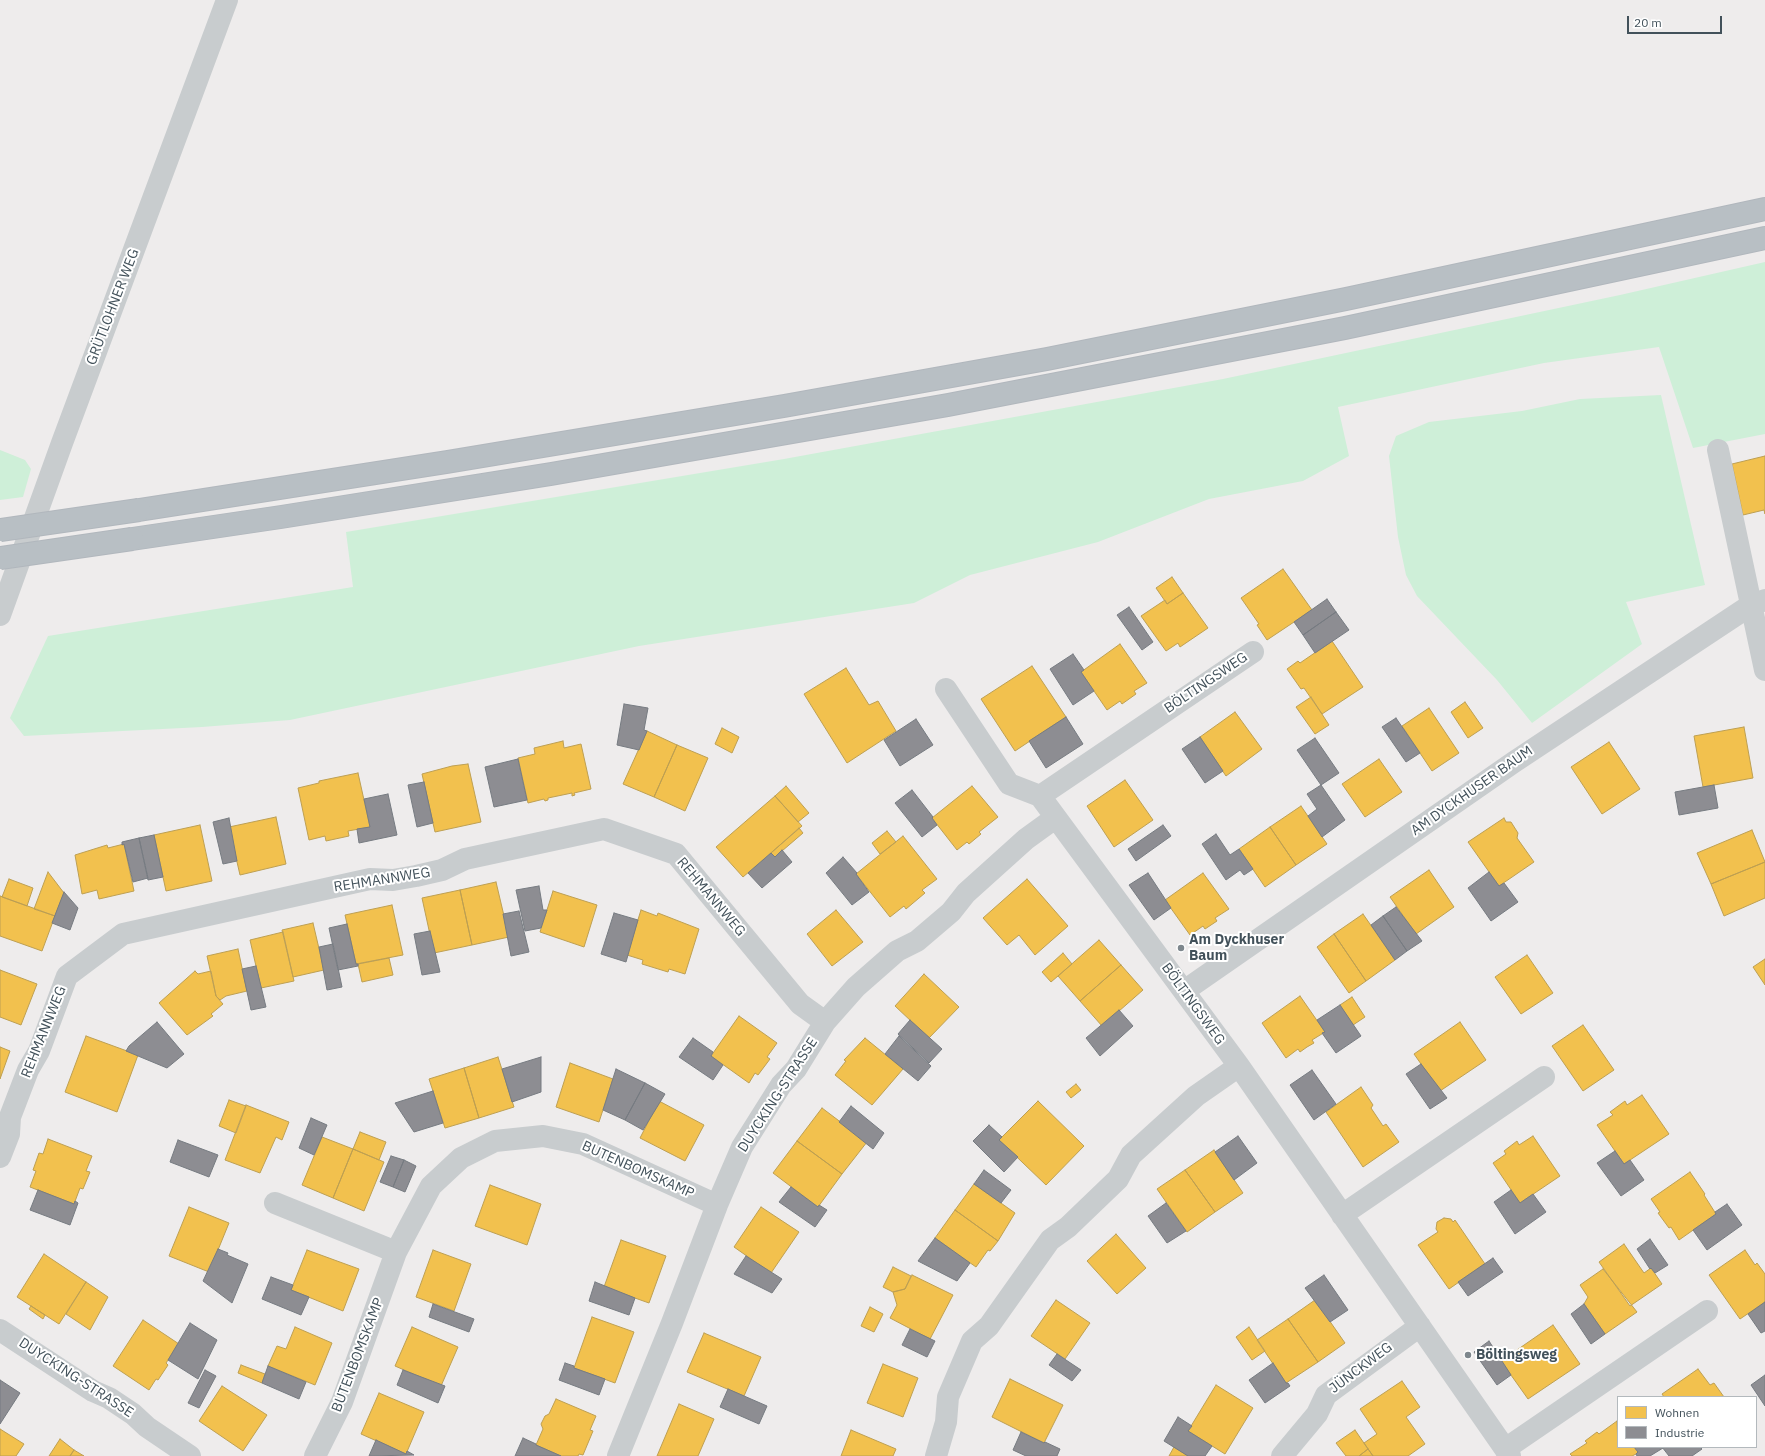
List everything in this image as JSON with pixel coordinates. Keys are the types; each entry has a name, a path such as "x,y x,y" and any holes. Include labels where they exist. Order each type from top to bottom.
{"highway":[{"path":"0,530 447,462 784,406 1047,358 1353,298 1765,210"},
{"path":"0,558 281,517 551,474 948,405 1345,328 1765,238"}],"street":[{"name":"GRÜTLOHNER WEG","path":"0,615 62,443 228,0"},
{"path":"1718,450 1758,602 1765,670"},
{"name":"AM DYCKHUSER BAUM","path":"1184,991 1514,762 1758,602"},
{"name":"BÖLTINGSWEG","path":"1253,652 1040,796 1055,818 1239,1066 1508,1452 1543,1422 1707,1310"},
{"path":"946,689 1009,784 1040,796"},
{"name":"DUYCKING-STRASSE","path":"618,1456 672,1323 717,1205 742,1147 781,1085 796,1069 824,1022 856,987 897,951 917,941 951,912 966,893 1026,839 1055,818"},
{"name":"REHMANNWEG","path":"0,1157 9,1134 10,1117 28,1070 39,1051 67,976 122,934 370,879 393,880 416,876 442,870 465,859 604,829 676,854 800,1004 824,1022"},
{"path":"936,1456 946,1422 948,1396 972,1341 989,1326 1050,1240 1068,1228 1118,1179 1130,1155 1196,1096 1239,1066"},
{"path":"1342,1215 1544,1077"},
{"name":"BUTENBOMSKAMP","path":"315,1456 342,1402 396,1252 431,1186 460,1158 496,1141 543,1136 583,1144 717,1205"},
{"path":"274,1203 396,1252"},
{"name":"JÜNCKWEG","path":"1282,1456 1317,1414 1326,1395 1420,1326"},
{"name":"DUYCKING-STRASSE","path":"0,1330 93,1391 109,1398 133,1414 147,1427 190,1456"}],"green space":[{"path":"1765,262 1765,434 1693,448 1659,347 1544,363 1338,407 1349,456 1303,481 1209,499 1098,542 970,575 914,603 639,646 290,720 202,727 24,736 10,718 48,636 353,587 346,532 784,459 1223,379 1620,295"},
{"path":"1661,395 1705,585 1626,602 1642,644 1532,723 1497,680 1417,596 1406,575 1398,537 1389,456 1396,436 1429,422 1522,411 1580,399"},
{"path":"0,450 25,460 31,469 23,497 0,500"}],"building: Wohnen":[{"path":"1765,456 1765,514 1764,510 1743,515 1732,464"},
{"path":"1283,569 1312,610 1267,640 1257,625 1259,624 1241,598"},
{"path":"1172,577 1183,593 1167,604 1156,588"},
{"path":"1183,593 1208,628 1180,647 1178,643 1166,651 1141,616 1165,600 1167,604"},
{"path":"1332,641 1363,687 1322,714 1304,688 1301,689 1287,669 1298,661 1300,663"},
{"path":"1120,644 1147,683 1134,691 1136,694 1122,704 1120,701 1107,710 1081,672"},
{"path":"1032,666 1066,717 1015,751 981,699"},
{"path":"846,668 869,705 878,701 896,731 847,763 804,694"},
{"path":"1311,697 1329,725 1315,734 1296,707"},
{"path":"1465,702 1483,728 1468,738 1451,712"},
{"path":"1429,708 1459,753 1432,771 1402,726"},
{"path":"1235,712 1262,749 1226,776 1200,737"},
{"path":"1744,727 1753,778 1703,787 1694,736"},
{"path":"722,728 739,737 732,753 715,744"},
{"path":"647,731 677,745 654,797 623,784"},
{"path":"563,741 564,748 581,744 591,789 574,793 575,795 572,796 572,793 548,798 548,800 545,801 544,799 528,803 518,758 535,754 534,748"},
{"path":"1609,742 1640,789 1602,814 1571,767"},
{"path":"677,745 708,758 685,811 654,797"},
{"path":"1379,759 1402,792 1365,817 1342,784"},
{"path":"468,764 481,822 435,832 422,774 452,766"},
{"path":"358,773 370,827 348,831 349,836 326,841 325,836 309,840 298,788 319,783 319,781"},
{"path":"1125,780 1153,820 1114,847 1087,806"},
{"path":"786,786 809,813 798,822 775,796"},
{"path":"972,786 998,817 979,832 981,834 969,844 967,842 957,850 932,818"},
{"path":"775,796 802,826 743,877 716,847"},
{"path":"1301,806 1327,844 1296,865 1270,827"},
{"path":"276,817 286,864 240,875 229,827"},
{"path":"1504,818 1506,822 1511,822 1518,833 1517,838 1534,862 1499,886 1468,842"},
{"path":"200,825 212,881 166,891 154,835"},
{"path":"1270,827 1296,865 1265,887 1239,849"},
{"path":"799,828 803,833 775,857 771,853"},
{"path":"1752,830 1765,862 1711,884 1697,853"},
{"path":"887,831 896,842 880,854 872,843"},
{"path":"903,836 937,879 922,890 925,893 906,909 904,906 890,917 856,874"},
{"path":"124,844 134,891 99,899 97,890 82,894 75,855 107,845 108,848"},
{"path":"1765,862 1765,898 1724,916 1711,884"},
{"path":"1429,870 1454,907 1416,934 1390,897"},
{"path":"48,872 64,893 55,916 34,909"},
{"path":"1203,873 1229,909 1215,918 1217,921 1205,929 1203,926 1190,935 1165,900"},
{"path":"9,879 33,888 27,906 2,897"},
{"path":"1027,879 1068,926 1035,955 1019,935 1007,945 983,918"},
{"path":"496,882 509,937 472,945 460,890"},
{"path":"460,890 472,945 434,953 422,898"},
{"path":"553,891 597,905 584,947 540,932"},
{"path":"0,896 55,916 42,951 0,936"},
{"path":"392,905 403,955 356,964 345,915"},
{"path":"641,910 657,916 658,913 699,929 685,974 669,969 668,972 642,964 643,960 627,955"},
{"path":"836,910 863,942 832,966 807,934"},
{"path":"1363,914 1395,960 1366,981 1334,934"},
{"path":"313,923 324,970 293,977 282,930"},
{"path":"283,932 294,981 261,988 250,940"},
{"path":"1334,934 1366,981 1349,993 1317,947"},
{"path":"1099,940 1121,965 1080,1001 1058,976"},
{"path":"238,949 247,991 226,996 220,1000 216,996 207,956"},
{"path":"1063,953 1072,964 1051,982 1042,972"},
{"path":"1527,955 1553,993 1521,1014 1495,977"},
{"path":"389,958 393,975 362,982 358,964"},
{"path":"1765,959 1765,985 1753,967"},
{"path":"1121,965 1143,990 1102,1026 1080,1001"},
{"path":"0,970 37,984 21,1025 0,1017"},
{"path":"195,971 198,974 211,971 216,996 223,1004 211,1014 213,1016 187,1035 159,1003"},
{"path":"924,974 959,1007 929,1038 895,1006"},
{"path":"1300,996 1325,1032 1312,1040 1314,1043 1300,1052 1298,1049 1286,1058 1262,1023"},
{"path":"1352,997 1365,1017 1353,1025 1340,1005"},
{"path":"739,1016 777,1043 767,1057 770,1059 758,1075 755,1073 749,1083 711,1056"},
{"path":"1460,1022 1486,1060 1440,1091 1414,1054"},
{"path":"1583,1025 1614,1070 1583,1091 1552,1046"},
{"path":"86,1036 138,1055 117,1112 65,1092"},
{"path":"865,1038 903,1069 872,1105 835,1075 846,1061 844,1060"},
{"path":"0,1047 10,1051 0,1079"},
{"path":"498,1057 514,1107 479,1118 464,1068"},
{"path":"570,1063 613,1079 599,1122 556,1107"},
{"path":"464,1068 479,1118 445,1128 429,1079"},
{"path":"1076,1084 1081,1090 1071,1098 1066,1092"},
{"path":"1361,1087 1373,1105 1371,1108 1383,1126 1386,1124 1399,1142 1363,1167 1326,1112"},
{"path":"1642,1095 1669,1134 1624,1164 1597,1125 1613,1115 1610,1112 1625,1101 1627,1105"},
{"path":"229,1100 246,1106 236,1133 219,1126"},
{"path":"659,1101 704,1125 685,1161 640,1138"},
{"path":"1038,1101 1084,1146 1046,1185 999,1140"},
{"path":"246,1105 289,1122 282,1140 276,1137 260,1173 225,1160"},
{"path":"822,1108 867,1142 842,1174 797,1141"},
{"path":"360,1132 386,1142 379,1160 353,1149"},
{"path":"1533,1136 1560,1176 1520,1203 1493,1163 1506,1154 1504,1151 1517,1141 1519,1145"},
{"path":"322,1137 353,1149 333,1198 302,1185"},
{"path":"48,1139 92,1156 86,1171 90,1172 83,1189 80,1188 74,1204 30,1187 36,1171 33,1170 39,1153 43,1154"},
{"path":"797,1141 842,1174 818,1207 773,1173"},
{"path":"353,1149 384,1162 364,1211 333,1198"},
{"path":"1214,1150 1243,1193 1215,1212 1185,1170"},
{"path":"1185,1170 1215,1212 1187,1232 1157,1189"},
{"path":"1690,1172 1716,1214 1679,1240 1671,1227 1669,1228 1658,1213 1660,1212 1651,1199"},
{"path":"974,1184 1015,1213 998,1241 955,1210"},
{"path":"490,1185 541,1204 527,1245 475,1226"},
{"path":"189,1207 229,1223 209,1272 169,1256"},
{"path":"761,1207 799,1232 771,1273 734,1247"},
{"path":"955,1210 998,1241 990,1251 988,1250 976,1267 935,1238"},
{"path":"1444,1218 1451,1219 1453,1222 1455,1220 1485,1264 1449,1289 1418,1245 1438,1232 1436,1229 1437,1222"},
{"path":"1116,1234 1146,1268 1117,1294 1087,1261"},
{"path":"621,1240 666,1256 649,1303 604,1287"},
{"path":"1624,1244 1644,1273 1651,1268 1662,1284 1630,1306 1599,1262"},
{"path":"307,1250 359,1269 343,1311 291,1290"},
{"path":"433,1250 471,1264 454,1311 416,1297"},
{"path":"1745,1250 1755,1265 1757,1263 1765,1274 1765,1302 1740,1319 1709,1275"},
{"path":"44,1254 86,1282 59,1324 17,1297"},
{"path":"893,1267 911,1276 905,1289 893,1292 883,1287"},
{"path":"1603,1269 1637,1312 1605,1334 1584,1304 1588,1297 1580,1285"},
{"path":"912,1275 953,1295 930,1339 890,1318 897,1305 893,1292 905,1289"},
{"path":"86,1282 108,1297 90,1330 66,1314"},
{"path":"1056,1300 1090,1323 1065,1359 1031,1336"},
{"path":"1315,1300 1345,1343 1318,1362 1288,1319"},
{"path":"31,1306 45,1315 43,1319 29,1309"},
{"path":"870,1307 883,1314 874,1332 861,1326"},
{"path":"592,1317 634,1332 615,1383 574,1368"},
{"path":"1288,1319 1318,1362 1286,1383 1257,1340"},
{"path":"143,1320 179,1344 166,1363 168,1365 149,1390 113,1366"},
{"path":"1553,1325 1580,1364 1528,1399 1501,1361"},
{"path":"295,1327 332,1343 315,1385 268,1366 277,1346 286,1349"},
{"path":"412,1327 458,1347 441,1386 395,1366"},
{"path":"1249,1327 1265,1351 1252,1360 1236,1337"},
{"path":"704,1333 761,1357 744,1396 687,1372"},
{"path":"883,1364 918,1378 903,1417 867,1403"},
{"path":"241,1365 265,1374 262,1383 238,1373"},
{"path":"1698,1369 1710,1385 1714,1383 1723,1396 1663,1396 1662,1394"},
{"path":"1010,1379 1063,1405 1044,1443 992,1417"},
{"path":"1402,1381 1420,1407 1406,1417 1425,1444 1408,1456 1373,1456 1364,1443 1377,1434 1360,1409"},
{"path":"1216,1385 1253,1408 1225,1454 1188,1431"},
{"path":"222,1386 267,1415 243,1451 199,1421"},
{"path":"379,1393 424,1412 406,1454 361,1434"},
{"path":"556,1399 596,1416 590,1430 593,1431 583,1455 561,1456 536,1445 543,1429 541,1424 545,1416 549,1414"},
{"path":"679,1404 714,1419 698,1456 657,1456"},
{"path":"1617,1421 1617,1448 1635,1448 1638,1452 1632,1456 1572,1456 1570,1454 1587,1443 1585,1441 1597,1432 1599,1434"},
{"path":"0,1429 24,1444 16,1456 0,1456"},
{"path":"851,1430 896,1449 893,1456 841,1456"},
{"path":"1355,1430 1368,1449 1359,1456 1346,1456 1336,1443"},
{"path":"60,1439 74,1450 70,1456 49,1456"},
{"path":"1174,1447 1188,1456 1169,1456"},
{"path":"1368,1449 1373,1456 1359,1456"},
{"path":"74,1450 84,1456 70,1456"}],"building: Industrie":[{"path":"1327,599 1336,612 1303,635 1294,622"},
{"path":"1129,607 1153,642 1142,650 1117,615"},
{"path":"1336,612 1349,630 1315,653 1303,635"},
{"path":"1073,654 1084,670 1081,672 1094,691 1073,705 1050,669"},
{"path":"624,704 648,708 644,730 647,731 639,750 617,745"},
{"path":"1066,717 1083,744 1046,768 1029,741"},
{"path":"1396,718 1420,753 1406,762 1382,727"},
{"path":"916,719 933,745 900,766 884,740"},
{"path":"1200,737 1223,771 1205,783 1182,749"},
{"path":"1315,738 1339,773 1321,785 1297,750"},
{"path":"518,759 527,800 494,807 485,767"},
{"path":"424,782 433,823 417,827 408,785"},
{"path":"1321,785 1345,820 1322,837 1308,816 1317,809 1307,794"},
{"path":"1714,785 1718,808 1679,815 1675,792"},
{"path":"912,790 933,817 932,818 937,825 922,837 895,803"},
{"path":"388,794 397,835 359,843 357,829 370,827 364,799"},
{"path":"229,818 237,861 223,864 213,822"},
{"path":"1163,825 1171,836 1136,861 1128,849"},
{"path":"1216,834 1230,855 1239,849 1253,869 1244,875 1240,870 1226,880 1202,844"},
{"path":"154,835 163,877 148,880 139,838"},
{"path":"139,838 148,878 133,882 124,844 122,845 122,842"},
{"path":"782,850 792,862 762,888 748,873 771,853 775,857"},
{"path":"843,857 857,873 856,874 869,892 852,905 826,873"},
{"path":"1489,872 1499,886 1504,883 1518,902 1491,921 1468,888"},
{"path":"1148,873 1171,908 1154,920 1129,885"},
{"path":"539,886 543,910 547,910 541,928 525,931 516,890"},
{"path":"64,892 78,908 70,930 52,923"},
{"path":"1396,907 1422,941 1407,951 1383,916"},
{"path":"519,911 529,952 511,956 503,914"},
{"path":"614,913 638,920 626,962 601,954"},
{"path":"1383,916 1407,951 1395,960 1371,925"},
{"path":"347,924 356,964 358,964 358,966 338,970 329,928"},
{"path":"430,931 440,972 422,975 414,934"},
{"path":"333,944 342,987 327,990 319,947"},
{"path":"256,966 266,1007 251,1010 242,969"},
{"path":"1340,1005 1361,1036 1336,1053 1322,1033 1325,1032 1317,1020"},
{"path":"1119,1010 1133,1026 1100,1056 1086,1038"},
{"path":"910,1020 942,1049 929,1063 898,1034"},
{"path":"157,1022 184,1054 167,1068 126,1051 129,1046"},
{"path":"899,1036 931,1066 918,1081 885,1054"},
{"path":"693,1038 713,1052 711,1056 723,1065 713,1080 679,1057"},
{"path":"541,1057 541,1092 512,1102 502,1069"},
{"path":"1421,1064 1447,1098 1430,1109 1406,1074"},
{"path":"616,1069 645,1083 625,1120 603,1110"},
{"path":"1312,1070 1336,1104 1314,1120 1290,1085"},
{"path":"645,1083 665,1094 643,1130 625,1120"},
{"path":"433,1091 443,1123 414,1132 395,1103"},
{"path":"851,1106 884,1133 873,1149 839,1122"},
{"path":"311,1118 327,1125 314,1155 299,1148"},
{"path":"989,1125 1002,1137 999,1140 1018,1157 1004,1172 973,1141"},
{"path":"1238,1136 1257,1163 1234,1180 1215,1152"},
{"path":"178,1140 218,1155 209,1177 170,1162"},
{"path":"1615,1151 1624,1164 1630,1160 1644,1180 1621,1196 1597,1163"},
{"path":"391,1156 404,1160 393,1187 380,1182"},
{"path":"404,1160 416,1166 405,1192 393,1187"},
{"path":"984,1170 1011,1190 1001,1203 974,1184"},
{"path":"791,1187 818,1207 819,1205 827,1210 815,1227 779,1202"},
{"path":"38,1190 74,1204 75,1201 78,1203 70,1225 30,1210"},
{"path":"1511,1190 1520,1203 1533,1194 1546,1212 1515,1234 1494,1202"},
{"path":"1166,1203 1186,1231 1167,1243 1148,1216"},
{"path":"1727,1204 1742,1225 1707,1250 1693,1230 1716,1214 1715,1212"},
{"path":"935,1238 970,1263 957,1281 918,1261"},
{"path":"1650,1239 1668,1265 1655,1273 1651,1268 1650,1269 1637,1249"},
{"path":"218,1249 228,1253 227,1255 248,1264 232,1303 203,1281"},
{"path":"746,1256 782,1279 772,1293 734,1274"},
{"path":"1493,1258 1503,1272 1468,1296 1458,1282"},
{"path":"1324,1275 1348,1310 1330,1322 1305,1288"},
{"path":"271,1277 293,1285 291,1290 309,1297 301,1315 262,1299"},
{"path":"595,1282 635,1298 629,1315 589,1301"},
{"path":"1765,1302 1765,1331 1761,1333 1748,1314"},
{"path":"433,1304 474,1319 469,1332 429,1317"},
{"path":"1584,1304 1605,1334 1591,1344 1571,1314"},
{"path":"190,1323 217,1340 198,1379 168,1360"},
{"path":"910,1329 935,1341 927,1357 902,1345"},
{"path":"1489,1341 1511,1375 1497,1385 1474,1352"},
{"path":"1057,1354 1081,1370 1072,1381 1049,1365"},
{"path":"565,1363 574,1366 574,1368 605,1379 599,1395 559,1380"},
{"path":"1273,1363 1286,1383 1290,1386 1265,1403 1249,1380"},
{"path":"268,1366 306,1382 299,1399 262,1383"},
{"path":"205,1370 216,1376 199,1408 188,1403"},
{"path":"403,1370 445,1386 438,1403 397,1385"},
{"path":"1765,1375 1765,1406 1751,1385"},
{"path":"0,1380 20,1393 0,1424"},
{"path":"728,1389 767,1406 759,1424 720,1407"},
{"path":"1178,1417 1192,1426 1188,1431 1212,1446 1205,1456 1188,1456 1164,1441"},
{"path":"1021,1432 1060,1449 1057,1456 1026,1456 1013,1450"},
{"path":"523,1438 536,1445 561,1456 515,1456"},
{"path":"376,1440 406,1454 407,1451 414,1455 369,1456"},
{"path":"1635,1448 1663,1448 1650,1456 1637,1456 1636,1454 1638,1452"},
{"path":"1663,1448 1702,1449 1692,1456 1669,1456"}],"place":[{"name":"Am Dyckhuser Baum","path":"1181,948"},
{"name":"Böltingsweg","path":"1468,1355"}]}
